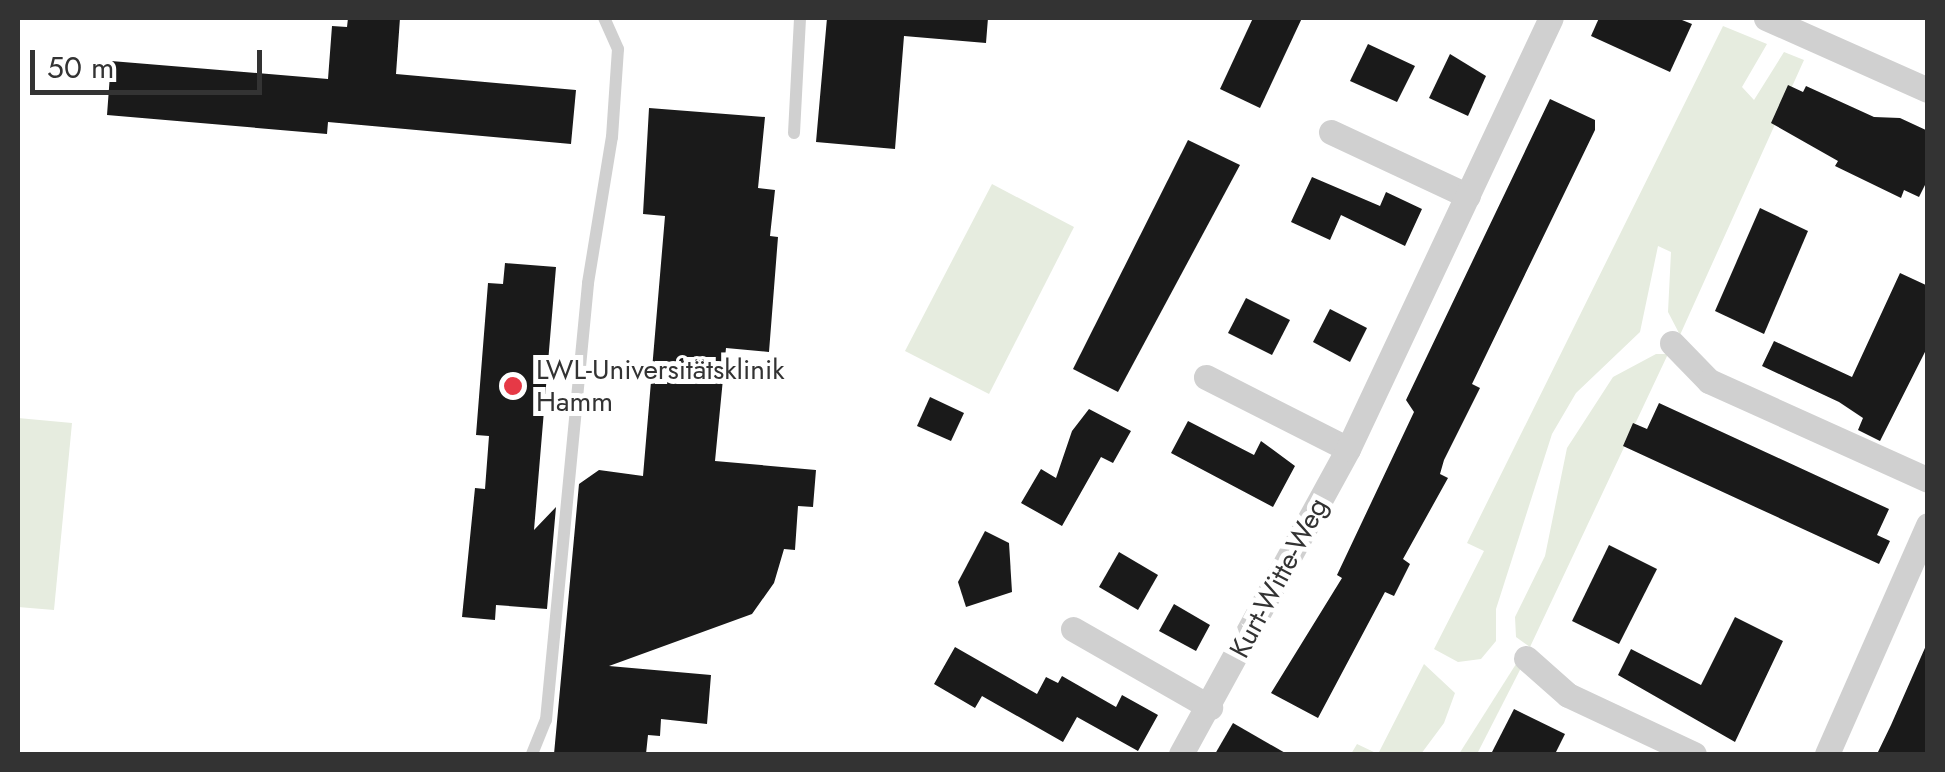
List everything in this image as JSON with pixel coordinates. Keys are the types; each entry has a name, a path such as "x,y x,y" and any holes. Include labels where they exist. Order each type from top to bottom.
{"street":[{"name":"Kurt-Witte-Weg","path":"1181,754 1348,449 1551,18"},
{"path":"1766,18 1928,90"},
{"path":"1331,132 1468,196"},
{"path":"1672,343 1709,381 1928,480"},
{"path":"1206,378 1348,449"},
{"path":"1827,754 1928,525"},
{"path":"1074,630 1210,706"},
{"path":"1526,658 1568,694 1694,754"}],"lane":[{"path":"532,754 546,720 588,283 612,136 618,49 604,18"},
{"path":"794,133 800,18"}],"shaded area":[{"path":"1723,26 1767,44 1742,87 1754,100 1784,52 1804,60 1680,335 1668,312 1671,252 1658,246 1640,332 1576,393 1552,434 1496,609 1496,641 1481,659 1458,662 1434,649 1484,551 1467,543"},
{"path":"992,184 1074,227 989,394 905,351"},
{"path":"1656,354 1668,354 1530,647 1516,637 1515,617 1545,556 1567,448 1613,377"},
{"path":"18,418 72,423 54,610 18,607"},
{"path":"1424,664 1455,693 1444,723 1421,754 1378,754"},
{"path":"1516,664 1522,666 1477,754 1459,754"},
{"path":"1357,744 1378,754 1351,754"}],"building":[{"path":"348,18 400,18 396,74 576,90 571,144 328,122 327,134 107,115 111,61 328,79 332,26 347,27"},
{"path":"827,18 988,18 986,43 904,36 895,149 816,142"},
{"path":"1253,18 1302,18 1260,108 1220,89"},
{"path":"1599,18 1677,18 1692,24 1670,72 1591,36"},
{"path":"1368,44 1415,66 1397,102 1350,81"},
{"path":"1450,54 1486,76 1468,116 1429,98"},
{"path":"1788,85 1803,92 1806,86 1874,117 1900,118 1928,131 1928,179 1919,197 1904,190 1901,198 1835,166 1838,161 1771,123"},
{"path":"1550,99 1595,120 1595,130 1472,384 1480,388 1444,460 1440,474 1448,478 1403,559 1410,564 1394,596 1385,592 1318,718 1271,693 1342,578 1337,575 1414,412 1406,400"},
{"path":"649,108 765,117 758,188 775,190 770,236 778,237 769,352 726,348 715,461 816,470 813,507 798,506 795,550 784,549 774,583 752,614 609,666 711,675 707,724 661,719 660,736 648,735 646,754 554,754 579,484 599,470 643,476 665,216 643,214"},
{"path":"1188,140 1240,165 1118,392 1073,369"},
{"path":"1312,177 1380,206 1386,192 1422,209 1405,246 1341,215 1330,240 1291,222"},
{"path":"1760,208 1808,231 1764,334 1715,311"},
{"path":"505,263 556,267 534,530 556,507 547,609 496,605 495,620 462,617 475,488 485,489 489,436 476,435 488,283 503,284"},
{"path":"1900,273 1928,286 1928,346 1880,441 1858,430 1863,418 1839,402 1762,366 1774,341 1852,377"},
{"path":"1246,298 1290,320 1272,355 1228,333"},
{"path":"1330,309 1367,328 1350,362 1313,342"},
{"path":"930,397 964,413 951,441 917,426"},
{"path":"1659,403 1889,509 1877,535 1890,541 1879,564 1623,446 1633,423 1647,429"},
{"path":"1089,409 1131,431 1113,463 1101,457 1062,526 1021,503 1041,469 1056,478 1072,431"},
{"path":"1188,421 1254,455 1261,441 1295,466 1273,507 1171,453"},
{"path":"985,531 1009,543 1012,592 966,607 958,582"},
{"path":"1609,545 1657,569 1619,644 1572,621"},
{"path":"1119,552 1158,575 1138,610 1099,587"},
{"path":"1174,604 1210,625 1196,651 1159,631"},
{"path":"1735,617 1783,641 1735,742 1618,675 1631,649 1701,685"},
{"path":"1928,641 1928,754 1877,754 1891,725"},
{"path":"955,647 1037,694 1046,677 1058,683 1062,676 1116,707 1122,695 1158,715 1138,751 1077,717 1063,742 982,696 975,708 934,684"},
{"path":"1514,709 1565,734 1555,754 1491,754"},
{"path":"1233,723 1287,754 1215,754"}],"place":[{"name":"LWL-Universitätsklinik Hamm","path":"513,386"}]}
